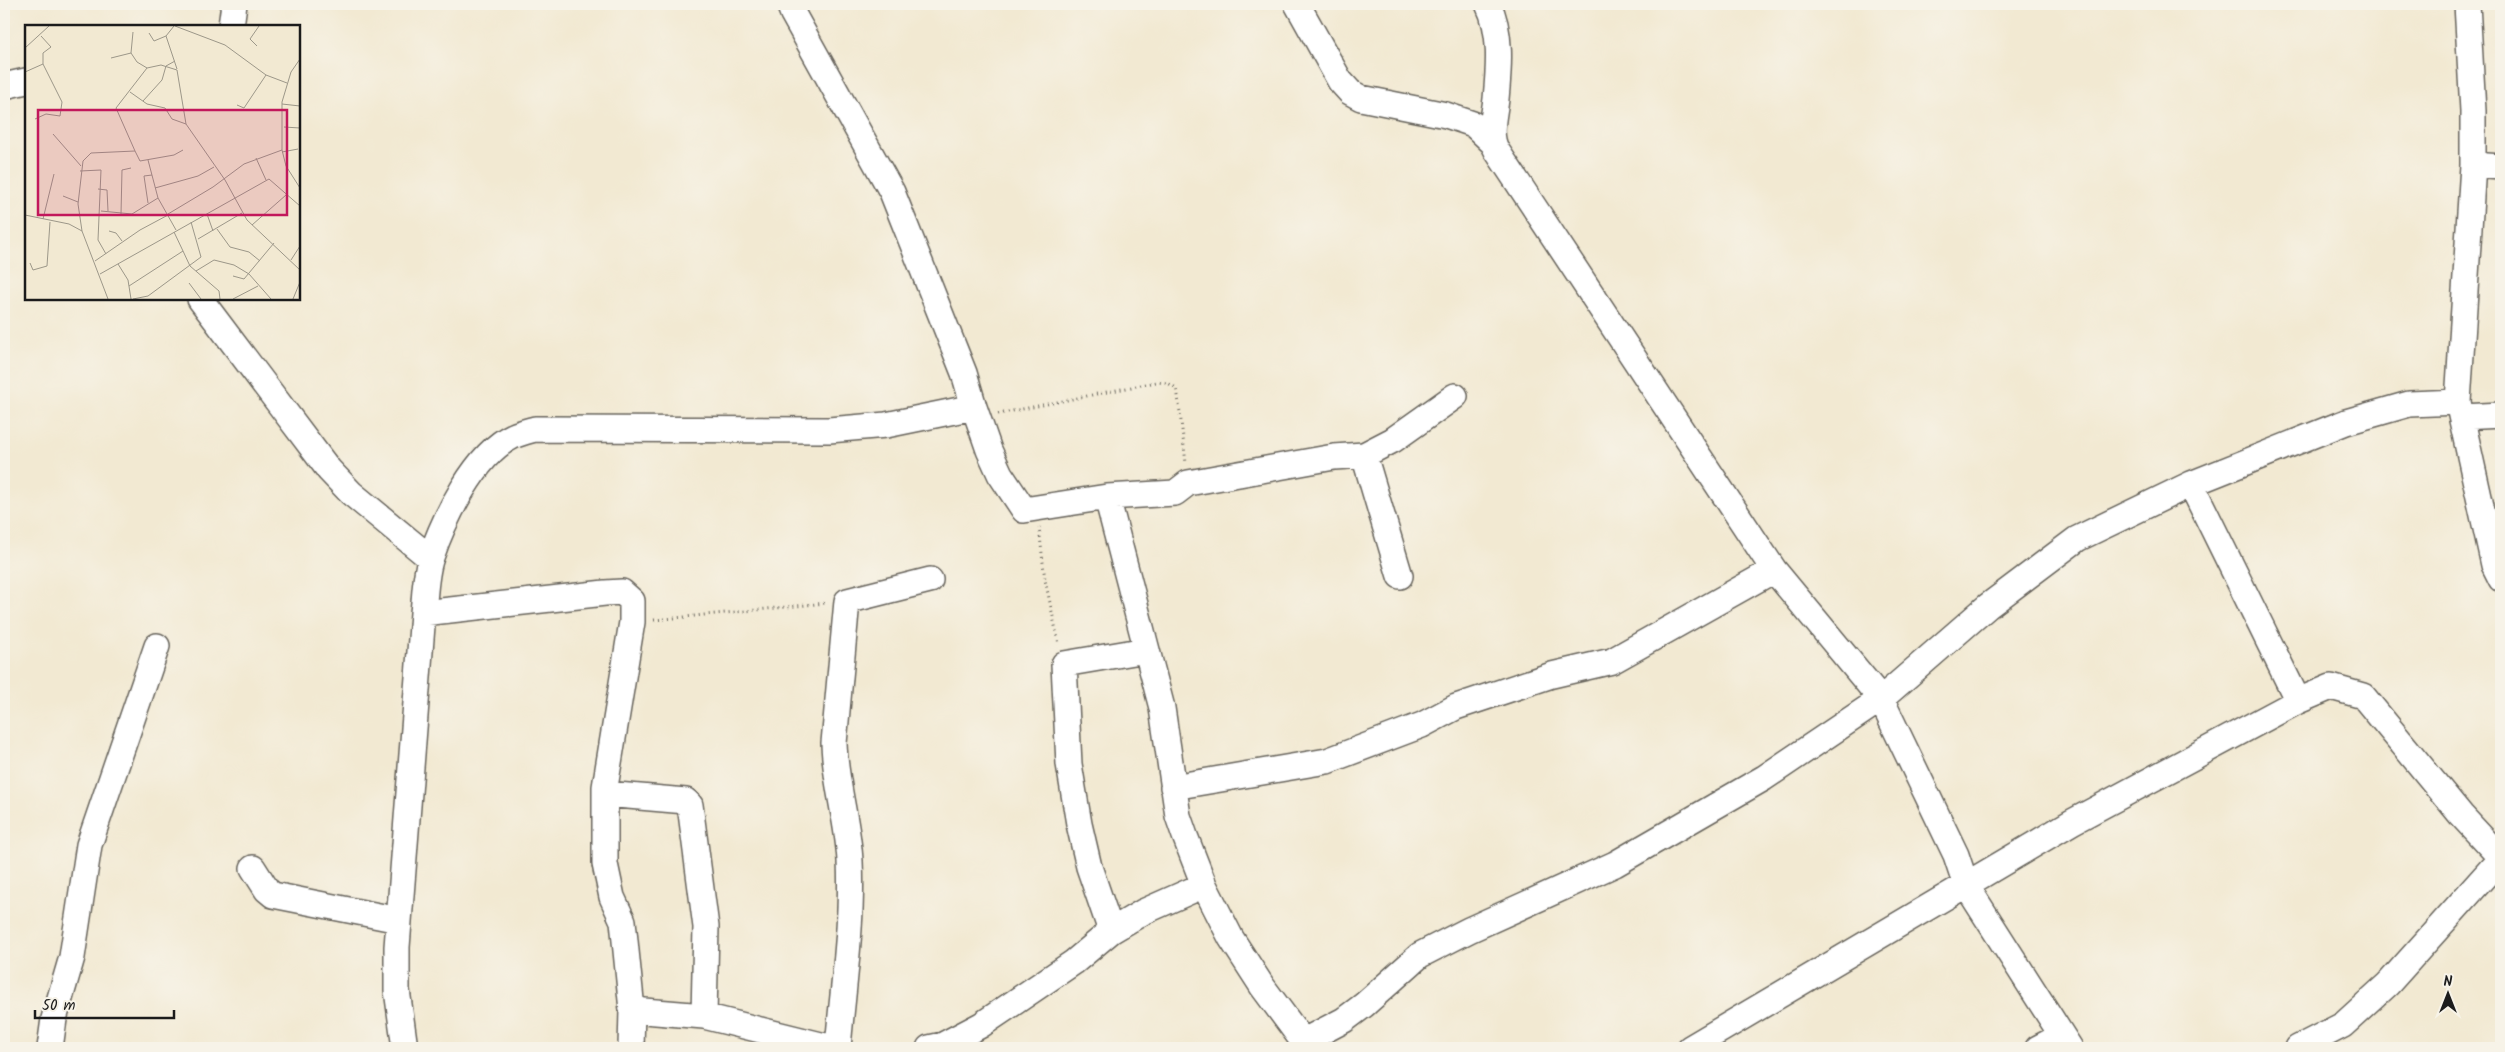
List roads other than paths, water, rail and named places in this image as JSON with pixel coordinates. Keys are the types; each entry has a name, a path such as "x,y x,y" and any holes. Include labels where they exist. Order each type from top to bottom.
{"street":[{"path":"231,25 234,4"},
{"path":"789,4 892,192 964,372 989,450 1000,474 1024,510 1107,497 1175,493 1188,483 1334,456 1364,455 1393,440 1455,396"},
{"path":"1297,4 1340,81 1350,92 1361,98 1446,115 1473,124 1492,142 1774,570 1881,699 1956,855 1966,884 2066,1042 2038,1048"},
{"path":"1488,4 1494,17 1497,38 1498,75 1492,142"},
{"path":"2467,4 2473,111 2473,165 2460,409 2494,565 2501,579"},
{"path":"4,86 25,81"},
{"path":"2473,165 2501,167"},
{"path":"201,300 329,470 351,493 430,558"},
{"path":"1107,497 1164,716 1178,816 1204,884 1231,938 1262,986 1306,1045 1364,1005 1420,955 1468,930 1615,864 1764,778 1881,699 1988,606 2077,539 2191,484 2346,422 2409,404 2501,415"},
{"path":"405,1048 397,990 399,920 423,613 430,558 449,514 481,463 498,446 513,436 535,429 829,430 886,425 976,412"},
{"path":"1364,455 1400,576"},
{"path":"2191,484 2298,701"},
{"path":"1173,787 1302,767 1327,761 1422,724 1456,707 1552,674 1612,661 1774,570"},
{"path":"838,1048 850,913 850,861 846,824 834,765 834,743 847,601 930,580"},
{"path":"423,613 622,592 632,601 632,622 605,794 607,877 623,921 632,1010 631,1048"},
{"path":"50,1048 54,1020 72,957 89,845 158,646"},
{"path":"1111,930 1089,867 1079,824 1069,764 1064,664 1146,650"},
{"path":"1697,1046 2072,822 2298,701 2330,687 2363,696 2461,815 2501,858 2388,984 2343,1025 2298,1048"},
{"path":"605,794 686,800 690,805 706,927 704,1016"},
{"path":"253,868 266,890 273,895 399,920"},
{"path":"929,1048 943,1045 981,1025 1074,962 1111,930 1143,912 1204,884"},
{"path":"632,1010 704,1016 833,1048"}]}
